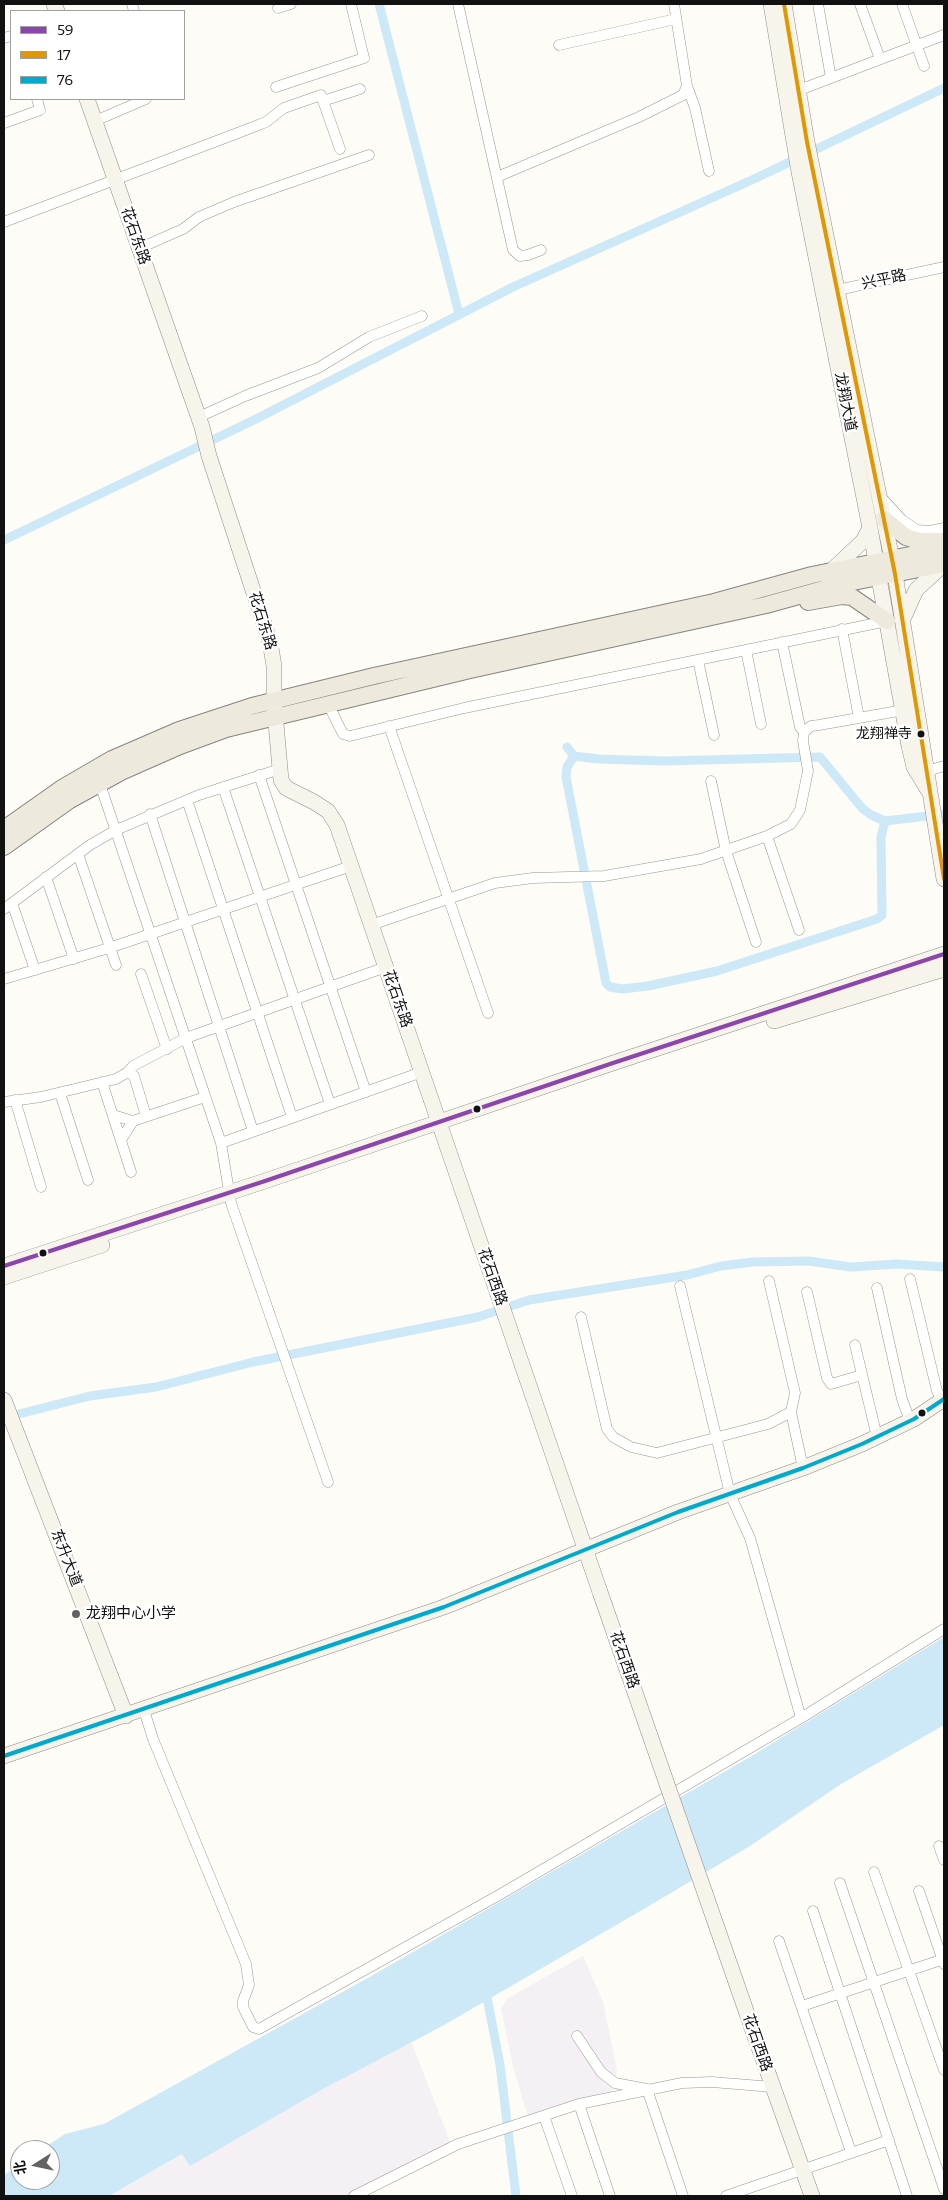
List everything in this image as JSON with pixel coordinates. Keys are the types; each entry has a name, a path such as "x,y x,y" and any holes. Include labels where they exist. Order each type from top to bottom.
{"main road":[{"path":"884,519 906,537 919,541 944,541"},
{"path":"4,847 70,800 100,784 180,746 275,708 328,704 470,670 766,605 829,587 944,548"},
{"path":"4,829 62,788 112,759 179,730 275,708 374,676 705,604 771,584 831,571 944,564"},
{"path":"766,605 788,606 842,596 852,597 895,620"}],"street":[{"path":"278,8 291,4"},
{"path":"276,87 364,58 351,4"},
{"path":"458,4 513,250 520,256 541,250"},
{"path":"674,4 687,86 695,108 709,171"},
{"name":"龙翔大道","path":"771,4 792,93 831,291 879,494 884,519 885,568"},
{"name":"龙翔大道","path":"784,4 792,93"},
{"path":"818,4 831,78"},
{"path":"860,4 880,59"},
{"path":"902,4 924,66"},
{"path":"559,45 676,19"},
{"path":"792,93 944,35"},
{"path":"497,177 676,101 683,95 687,86"},
{"path":"323,101 360,89"},
{"path":"4,222 266,122 284,108 321,95 340,149"},
{"path":"4,123 40,110 37,100"},
{"name":"花石东路","path":"87,100 201,422 208,456 270,642 274,666 275,708 281,780 286,788 328,811 337,826 441,1128"},
{"path":"95,121 140,100"},
{"path":"140,248 183,229 199,217 234,202 368,155"},
{"name":"兴平路","path":"831,291 944,267"},
{"name":"龙翔大道","path":"831,291 870,528 885,568 923,772 931,796 944,879"},
{"path":"201,422 245,396 318,368 370,337 422,316"},
{"path":"879,494 902,520 918,530 930,531 944,528"},
{"path":"831,571 862,541 870,528"},
{"path":"328,704 343,734 350,736 842,629 895,620 916,590 944,564"},
{"name":"龙翔大道","path":"895,620 904,710 912,760 923,772"},
{"path":"842,629 858,718"},
{"path":"782,642 800,727 804,732"},
{"path":"746,650 761,724"},
{"path":"698,660 714,735"},
{"path":"371,925 448,898 508,880 604,876 701,859 767,836 791,824 800,810 808,771 803,741 804,732 811,726 904,710"},
{"path":"389,726 488,1013"},
{"path":"923,772 944,766"},
{"path":"35,970 8,906 78,854 116,830 150,814 187,800 280,769"},
{"path":"259,775 366,1092"},
{"path":"711,781 726,851 756,942"},
{"path":"100,784 221,1142 230,1198 328,1482"},
{"path":"223,787 330,1104"},
{"path":"187,800 292,1117"},
{"path":"150,814 253,1131"},
{"path":"767,836 799,930"},
{"path":"78,854 116,965"},
{"path":"4,979 151,934 351,866"},
{"path":"46,877 74,959"},
{"path":"441,1128 610,1064 944,954"},
{"path":"4,1102 60,1093 116,1079 128,1072 133,1066 186,1038 386,967"},
{"path":"4,1277 230,1198 441,1128 783,1018 944,969"},
{"path":"141,974 167,1049"},
{"path":"128,1072 134,1076 146,1116"},
{"path":"221,1142 422,1072"},
{"path":"102,1082 131,1172"},
{"path":"60,1093 88,1180"},
{"path":"121,1140 133,1121 205,1097"},
{"path":"15,1100 42,1187"},
{"path":"113,1115 133,1121"},
{"name":"花石西路","path":"441,1128 600,1592 812,2196"},
{"path":"4,1266 230,1198"},
{"path":"4,1756 434,1610 678,1512 803,1468 910,1421 943,1400 936,1391 910,1280"},
{"path":"769,1281 795,1393 791,1412 803,1468"},
{"path":"680,1286 730,1494 750,1538 801,1718"},
{"path":"877,1288 902,1399 910,1421"},
{"path":"808,1292 827,1378 831,1384 862,1375"},
{"path":"581,1317 607,1428 613,1437 631,1447 656,1453 768,1424 791,1412"},
{"path":"855,1345 877,1437"},
{"name":"东升大道","path":"6,1404 126,1716"},
{"path":"144,1710 153,1739 246,1964 249,1985 243,2002 253,2027 259,2029 425,1938 801,1718 944,1629"},
{"path":"939,1846 944,1860"},
{"path":"874,1872 944,2070"},
{"path":"840,1883 944,2189"},
{"path":"802,2006 944,1961 920,1891"},
{"path":"813,1911 907,2196"},
{"path":"779,1941 850,2152"},
{"path":"577,2036 601,2072 615,2083 647,2089"},
{"path":"354,2196 458,2144 501,2132 578,2104 682,2083 712,2082 773,2087"},
{"path":"647,2089 683,2196"},
{"path":"578,2104 610,2196"},
{"path":"544,2116 572,2196"},
{"path":"726,2196 888,2140"}],"shaded area":[{"path":"583,1956 603,2002 617,2070 612,2092 576,2100 528,2117 513,2067 501,2008 508,1998"},
{"path":"411,2041 451,2144 346,2196 109,2196 183,2154 190,2166 323,2089"}],"water":[{"path":"944,1637 944,1725 841,1784 750,1846 444,2025 323,2089 190,2166 182,2154 109,2196 4,2196 4,2175 10,2171 10,2190 60,2190 60,2140 56,2140 65,2134 104,2124 375,1974 755,1754"}],"waterway":[{"path":"379,4 459,314"},
{"path":"4,540 256,419 513,287 754,179 944,88"},
{"path":"567,747 574,756 598,759 665,761 820,757 862,808 871,815 885,821 944,814"},
{"path":"574,756 567,767 566,777 606,983 610,987 622,989 648,986 717,971 877,919 882,915 881,837 885,821"},
{"path":"7,1417 90,1396 156,1387 253,1362 478,1317 529,1300 687,1275 721,1266 753,1262 809,1261 851,1267 897,1264 944,1267"},
{"path":"485,1987 500,2065 516,2196"}],"transit line":[{"name":"17","path":"784,4 807,142 895,574 944,879"},
{"name":"59","path":"4,1266 265,1181 610,1064 944,954"},
{"name":"76","path":"4,1756 444,1607 678,1512 803,1468 862,1444 914,1419 944,1399"}],"place":[{"name":"龙翔禅寺","path":"921,734"},
{"name":"龙翔中心小学","path":"76,1614"}]}
